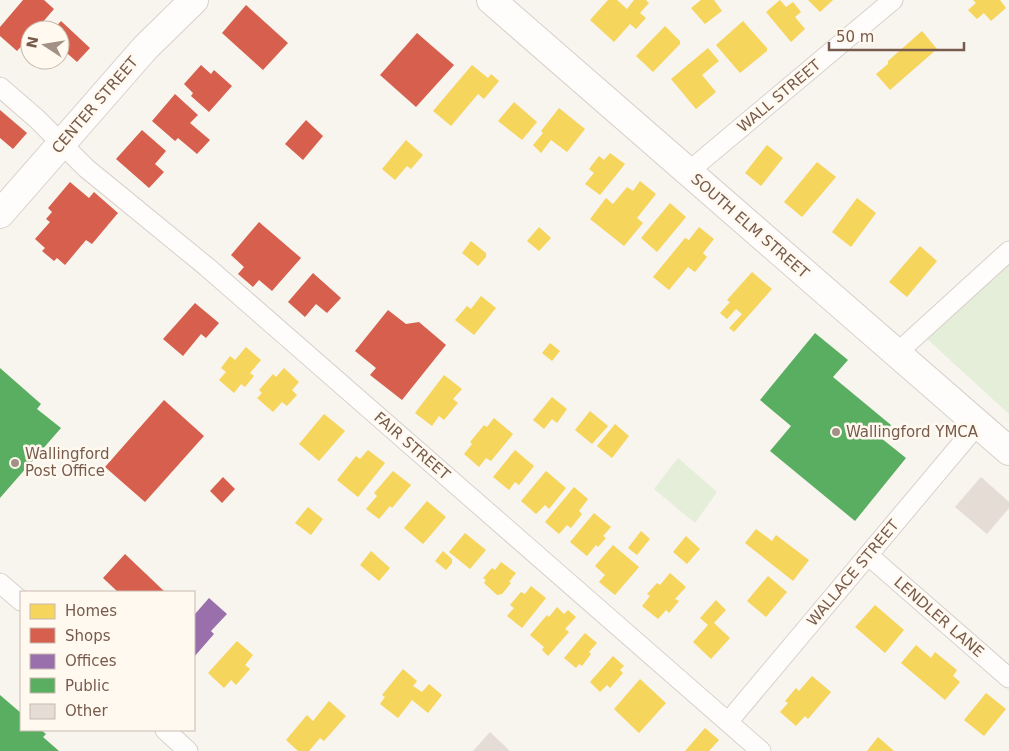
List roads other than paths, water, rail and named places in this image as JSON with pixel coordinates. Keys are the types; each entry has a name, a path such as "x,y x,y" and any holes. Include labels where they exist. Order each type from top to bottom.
{"main road":[{"name":"CENTER STREET","path":"0,214 145,48 194,0"},
{"name":"SOUTH ELM STREET","path":"491,0 1009,451"}],"street":[{"name":"WALL STREET","path":"688,172 893,0"},
{"name":"FAIR STREET","path":"0,87 86,168 214,274 761,751"},
{"path":"897,353 1009,251"},
{"name":"WALLACE STREET","path":"728,722 978,424"},
{"name":"LENDLER LANE","path":"868,555 1009,678"},
{"path":"0,583 20,600"},
{"path":"166,731 188,751"}],"place":[{"name":"Wallingford YMCA","path":"836,432"},
{"name":"Wallingford Post Office","path":"15,463"}]}
